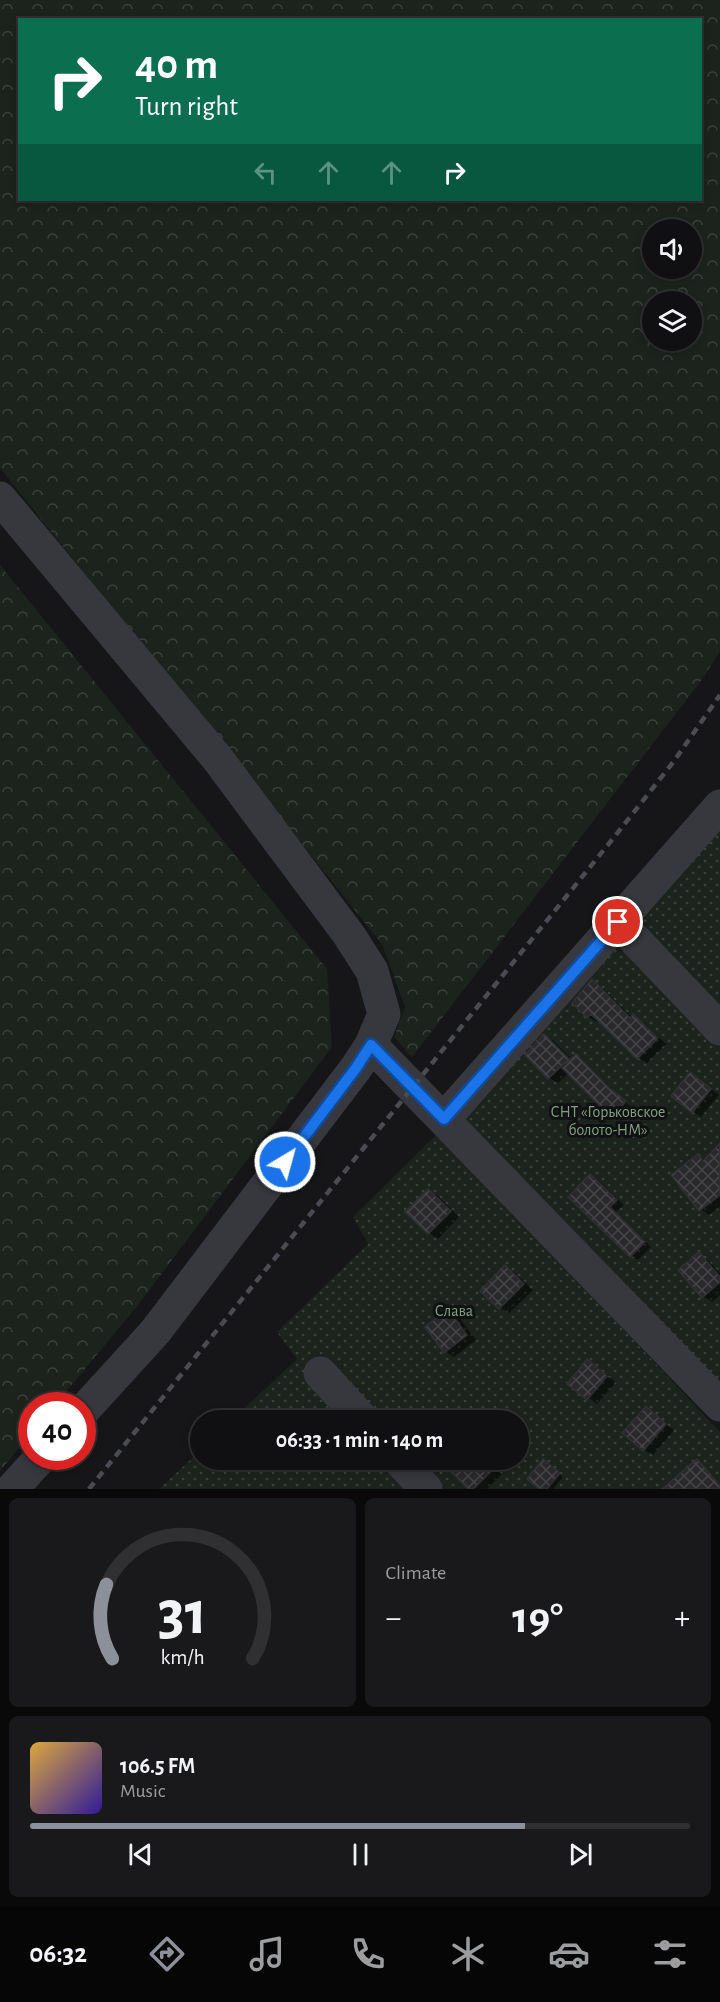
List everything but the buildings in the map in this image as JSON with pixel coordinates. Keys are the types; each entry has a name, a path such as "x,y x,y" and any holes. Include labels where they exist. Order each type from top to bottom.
{"street":[{"path":"0,498 217,758 349,935 372,971 384,1014 371,1045 356,1068 155,1332 96,1397"},
{"path":"444,1119 720,806"},
{"path":"618,922 720,1029"},
{"path":"371,1045 720,1405"},
{"path":"320,1373 354,1410"},
{"path":"12,1489 29,1470"},
{"path":"408,1470 426,1489"}],"green space":[{"path":"0,0 720,0 720,652 700,682 412,1057 394,1037 405,1007 382,944 0,468"},
{"path":"0,565 327,969 332,1047 138,1305 66,1392 18,1392 18,1449 0,1471"},
{"name":"СНТ «Горьковское болото-НМ»","path":"720,812 720,1397 458,1124"},
{"name":"Слава","path":"438,1133 720,1432 720,1489 159,1489 190,1460 190,1470 529,1470 529,1410 243,1410 297,1359 277,1332 368,1244 353,1217"}],"railway":[{"path":"89,1489 615,836 674,761 720,695"}],"route":[{"path":"285,1162 371,1045 444,1119 618,922"}]}
